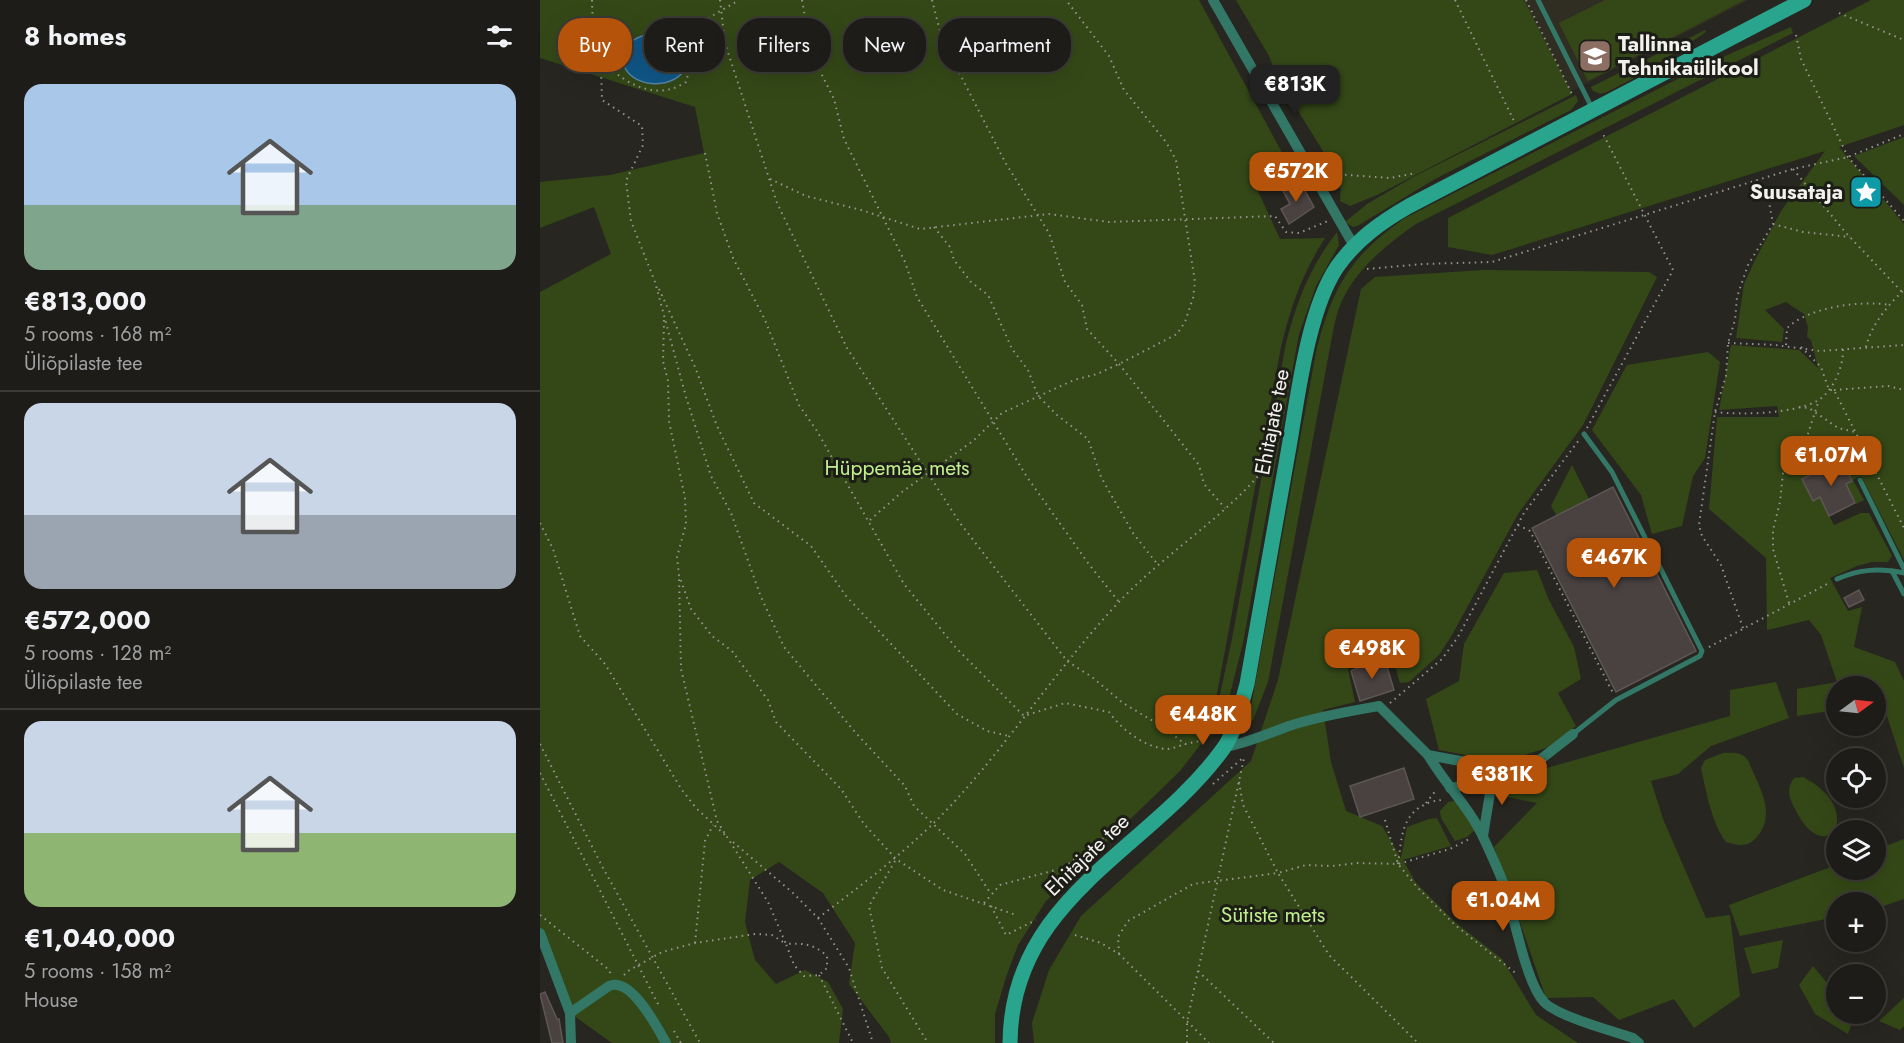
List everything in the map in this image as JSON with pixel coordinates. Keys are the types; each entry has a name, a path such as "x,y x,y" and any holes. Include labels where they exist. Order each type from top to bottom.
{"main road":[{"name":"Ehitajate tee","path":"1010,1043 1013,999 1025,968 1052,918 1070,897 1190,786 1225,747 1239,714 1247,684 1300,385 1318,306 1336,269 1354,246 1378,224 1409,206 1804,0"}],"street":[{"path":"1213,0 1354,246"},
{"path":"1225,747 1247,743 1292,725 1324,716 1379,706 1428,755 1441,778 1452,790 1481,833 1504,885 1533,983 1544,1002 1558,1012 1633,1038 1639,1043"},
{"path":"1428,755 1478,765 1516,769 1541,759 1573,734"},
{"path":"1452,790 1472,781 1478,765"},
{"path":"1481,833 1497,768"},
{"path":"540,933 570,1012 571,1043"},
{"path":"570,1012 609,986 617,985 628,990 649,1014 666,1043"}],"lane":[{"path":"1538,0 1593,110"},
{"path":"1573,734 1616,700 1700,656 1702,651 1612,472 1584,434"},
{"path":"1837,579 1854,572 1876,569 1904,571 1860,480"},
{"path":"1892,571 1904,594"}],"path":[{"path":"592,0 593,18"},
{"path":"720,0 725,43 777,203 847,348 960,523 1067,661 1092,677 1123,703 1163,727 1185,744"},
{"path":"616,72 626,80 655,91 675,89 686,82 694,51 687,41 675,35 739,0"},
{"path":"802,0 812,55 834,99 844,139 906,262 917,297 993,423 1053,514 1119,602"},
{"path":"932,0 942,39 1005,162 1049,233 1065,282 1083,305 1087,329 1119,364 1199,465 1204,484 1225,508"},
{"path":"869,521 902,492 993,423 1002,413 1074,380 1097,374 1119,364 1177,334 1185,322 1193,298 1195,282 1182,211 1176,160 1166,142 1124,90 1109,56 1066,0"},
{"path":"1455,0 1515,123"},
{"path":"1526,0 1572,94"},
{"path":"1839,13 1904,40"},
{"path":"1796,35 1801,59 1848,157 1904,221"},
{"path":"601,72 602,100 642,126 643,145 626,181 631,221 717,426 754,503 811,546 846,596 957,714 987,731 1009,736"},
{"path":"1383,710 1442,659 1458,637 1518,525 1584,434 1674,270 1603,134"},
{"path":"1367,269 1422,264 1492,262 1755,180 1848,157 1904,134"},
{"path":"705,153 717,213 733,258 765,320 799,405 817,431 904,584 957,649 1024,716"},
{"path":"1793,169 1850,237 1903,292 1890,305 1869,335 1866,347"},
{"path":"1333,174 1390,178 1416,173"},
{"path":"769,179 806,196 920,229 1064,214 1109,222 1275,216 1286,232 1299,233 1336,217"},
{"path":"1743,628 1721,565 1702,536 1699,525 1715,412 1726,376 1728,343 1735,320 1737,297 1748,265 1773,224 1769,202 1755,180"},
{"path":"1773,224 1803,232 1850,237"},
{"path":"933,226 950,247 954,260 971,282 988,295 1012,349 1028,370 1038,396 1057,416 1088,439 1101,477 1133,533 1158,565"},
{"path":"655,282 686,397 711,476 731,513 761,597 784,647 855,732 905,786 914,806 965,854 991,894"},
{"path":"1786,346 1787,328 1802,317 1844,306 1878,303 1890,305"},
{"path":"540,915 608,969 617,985 628,971 652,957 695,943 755,934 772,935 786,944 803,943 817,946 827,956 827,968 819,975 804,976 794,965 786,944 768,902 717,818 681,669 677,557 686,524 685,498 669,421 668,381 663,361 664,315"},
{"path":"1728,343 1801,347 1820,351 1904,345"},
{"path":"1801,347 1821,367 1828,390"},
{"path":"1789,603 1773,549 1773,530 1780,502 1783,473 1804,446 1819,400 1828,390 1840,366 1843,348"},
{"path":"1828,390 1888,386 1904,390"},
{"path":"1834,390 1904,528"},
{"path":"1715,412 1745,415 1795,407 1819,400"},
{"path":"1795,407 1809,408 1838,428 1855,432"},
{"path":"818,918 896,859 932,824 977,777 1067,661 1119,602 1260,474"},
{"path":"540,523 553,549 580,636 604,664 696,808 756,864 793,892 818,918 849,968 873,1043"},
{"path":"1518,525 1530,531 1616,700"},
{"path":"679,575 691,609 712,636 732,651 768,700 776,722 841,789 864,824 896,859 943,890 1016,915"},
{"path":"1702,651 1837,579"},
{"path":"1024,716 1065,703 1109,712 1118,724 1131,734 1162,748 1170,749 1205,740"},
{"path":"1187,1043 1187,1022 1247,743"},
{"path":"540,744 603,868 700,1043"},
{"path":"1206,789 1244,757"},
{"path":"540,773 662,1012"},
{"path":"1424,806 1438,787 1441,778"},
{"path":"1239,782 1244,805 1278,873 1329,955 1418,1043"},
{"path":"1398,864 1402,831 1407,818 1424,806 1448,798 1452,790"},
{"path":"695,943 705,841 717,818"},
{"path":"1385,820 1398,864 1416,887 1455,925 1538,992"},
{"path":"1119,954 1118,937 1128,921 1193,884 1278,873 1306,865 1398,864 1450,849 1481,833"},
{"path":"984,903 1000,885 1015,879 1063,868 1104,838 1115,836"},
{"path":"896,859 869,906 882,968 928,1043"},
{"path":"991,906 1006,935 1036,920"},
{"path":"1075,935 1101,943 1119,954 1209,1043"},
{"path":"1198,971 1274,1043"},
{"path":"819,975 853,1043"},
{"path":"669,1022 681,1043"}],"shaded area":[{"name":"Tallinna Tehnikaülikool","path":"1522,0 1749,0 1568,93"}],"green space":[{"name":"Hüppemäe mets","path":"540,0 1199,0 1285,158 1257,189 1280,239 1325,238 1298,291 1281,347 1216,699 1201,744 1180,771 1046,901 1018,945 1006,977 995,1014 995,1043 891,1043 889,1037 849,984 855,943 823,893 779,862 750,880 745,922 755,960 776,984 805,970 828,982 843,1009 839,1043 612,1043 570,1013 540,933 540,292 611,254 594,207 540,228 540,182 610,175 704,153 695,107 584,72 632,72 632,18 558,18 558,64 540,58"},
{"path":"1236,0 1524,0 1572,94 1377,195 1350,206 1340,201 1341,180 1277,77 1269,56"},
{"name":"Tallinna Tehnikaülikool","path":"1605,0 1745,0 1588,81 1559,23"},
{"path":"1871,0 1904,0 1904,125 1839,147 1904,224 1904,560 1861,476 1853,480 1864,500 1856,504 1850,493 1824,506 1834,525 1861,513 1869,513 1892,556 1888,562 1872,562 1857,566 1830,578 1848,611 1862,607 1854,647 1895,662 1904,681 1904,768 1886,713 1886,676 1835,676 1821,635 1809,620 1767,630 1766,558 1709,509 1717,417 1779,417 1777,406 1719,410 1731,345 1799,350 1818,368 1811,340 1807,337 1808,327 1804,314 1786,302 1765,310 1784,329 1782,342 1736,338 1744,284 1756,258 1781,211 1825,151 1492,255 1448,247 1448,218","holes":["1841,459 1852,481 1813,501 1802,479"]},
{"path":"1791,27 1793,33 1416,224 1383,249 1363,269 1347,291 1337,313 1268,682 1253,720 1248,723 1316,352 1322,329 1337,291 1357,260 1386,232 1405,218 1707,64"},
{"path":"1705,30 1706,32 1648,71 1607,92 1601,94 1593,91 1591,87"},
{"path":"1576,95 1578,101 1571,110 1435,179 1359,225 1353,227 1345,222 1367,204 1413,177"},
{"path":"1904,137 1904,205 1854,156"},
{"path":"1337,232 1339,245 1316,286 1299,334 1243,643 1227,706 1210,739 1217,718 1217,708 1232,639 1286,343 1306,284 1319,258"},
{"name":"Sütiste mets","path":"1483,270 1649,272 1657,277 1583,425 1518,514 1439,655 1409,682 1400,683 1394,663 1417,642 1415,633 1348,669 1355,702 1323,710 1331,762 1346,811 1382,826 1401,858 1407,827 1437,818 1451,846 1403,860 1416,883 1455,922 1502,959 1536,1015 1578,1043 1034,1043 1032,1023 1049,970 1081,916 1251,761 1278,680 1361,289 1375,277"},
{"path":"1708,352 1720,362 1705,458 1693,476 1682,526 1652,534 1641,495 1592,430 1627,365"},
{"path":"1572,465 1589,499 1557,516 1551,506"},
{"path":"1537,570 1549,600 1574,647 1581,679 1558,693 1576,726 1549,747 1504,762 1439,750 1426,699 1459,681 1464,644 1504,573"},
{"path":"1776,682 1789,718 1711,746 1678,774 1651,781 1663,819 1706,918 1730,915 1740,996 1694,1028 1674,999 1619,1020 1593,997 1546,998 1494,847 1537,803 1502,796 1515,777 1730,716 1730,690"},
{"path":"1826,684 1826,712 1797,716 1797,689"},
{"path":"1723,753 1738,753 1747,759 1766,807 1765,823 1756,838 1745,844 1726,842 1713,817 1707,797 1701,768 1705,760"},
{"path":"1803,777 1823,790 1826,794 1826,808 1835,808 1837,820 1826,820 1826,835 1818,835 1807,827 1795,809 1789,794 1794,778"},
{"path":"1460,800 1476,829 1467,837 1455,841 1441,818 1440,811 1448,802"},
{"path":"1904,839 1904,899 1886,905 1886,892 1826,892 1826,919 1740,936 1729,905 1826,869 1826,880 1886,880 1886,846"},
{"path":"1783,940 1778,968 1752,974 1744,948"},
{"path":"1813,966 1826,982 1826,1021 1815,1014 1799,985"},
{"path":"1904,998 1904,1026 1900,1030 1886,1024 1886,1015"},
{"path":"1832,1024 1852,1024 1848,1034"}],"water":[{"path":"644,36 644,72 682,72 679,76 659,84 638,80 630,74 628,72 632,72 632,42"}],"building":[{"path":"1300,182 1314,207 1289,224 1281,209 1290,204 1283,191"},
{"path":"1841,459 1852,481 1846,484 1855,503 1829,516 1820,497 1813,501 1802,479"},
{"path":"1613,487 1696,651 1616,692 1532,528"},
{"path":"1859,590 1864,600 1849,607 1844,598"},
{"path":"1385,660 1394,690 1360,701 1351,671 1372,661 1372,664"},
{"path":"1404,768 1414,799 1360,817 1350,786"},
{"path":"545,992 559,1019 563,1043 552,1043 540,994"}],"place":[{"name":"Tallinna Tehnikaülikool","path":"1595,56"},
{"name":"Suusataja","path":"1866,192"}]}
